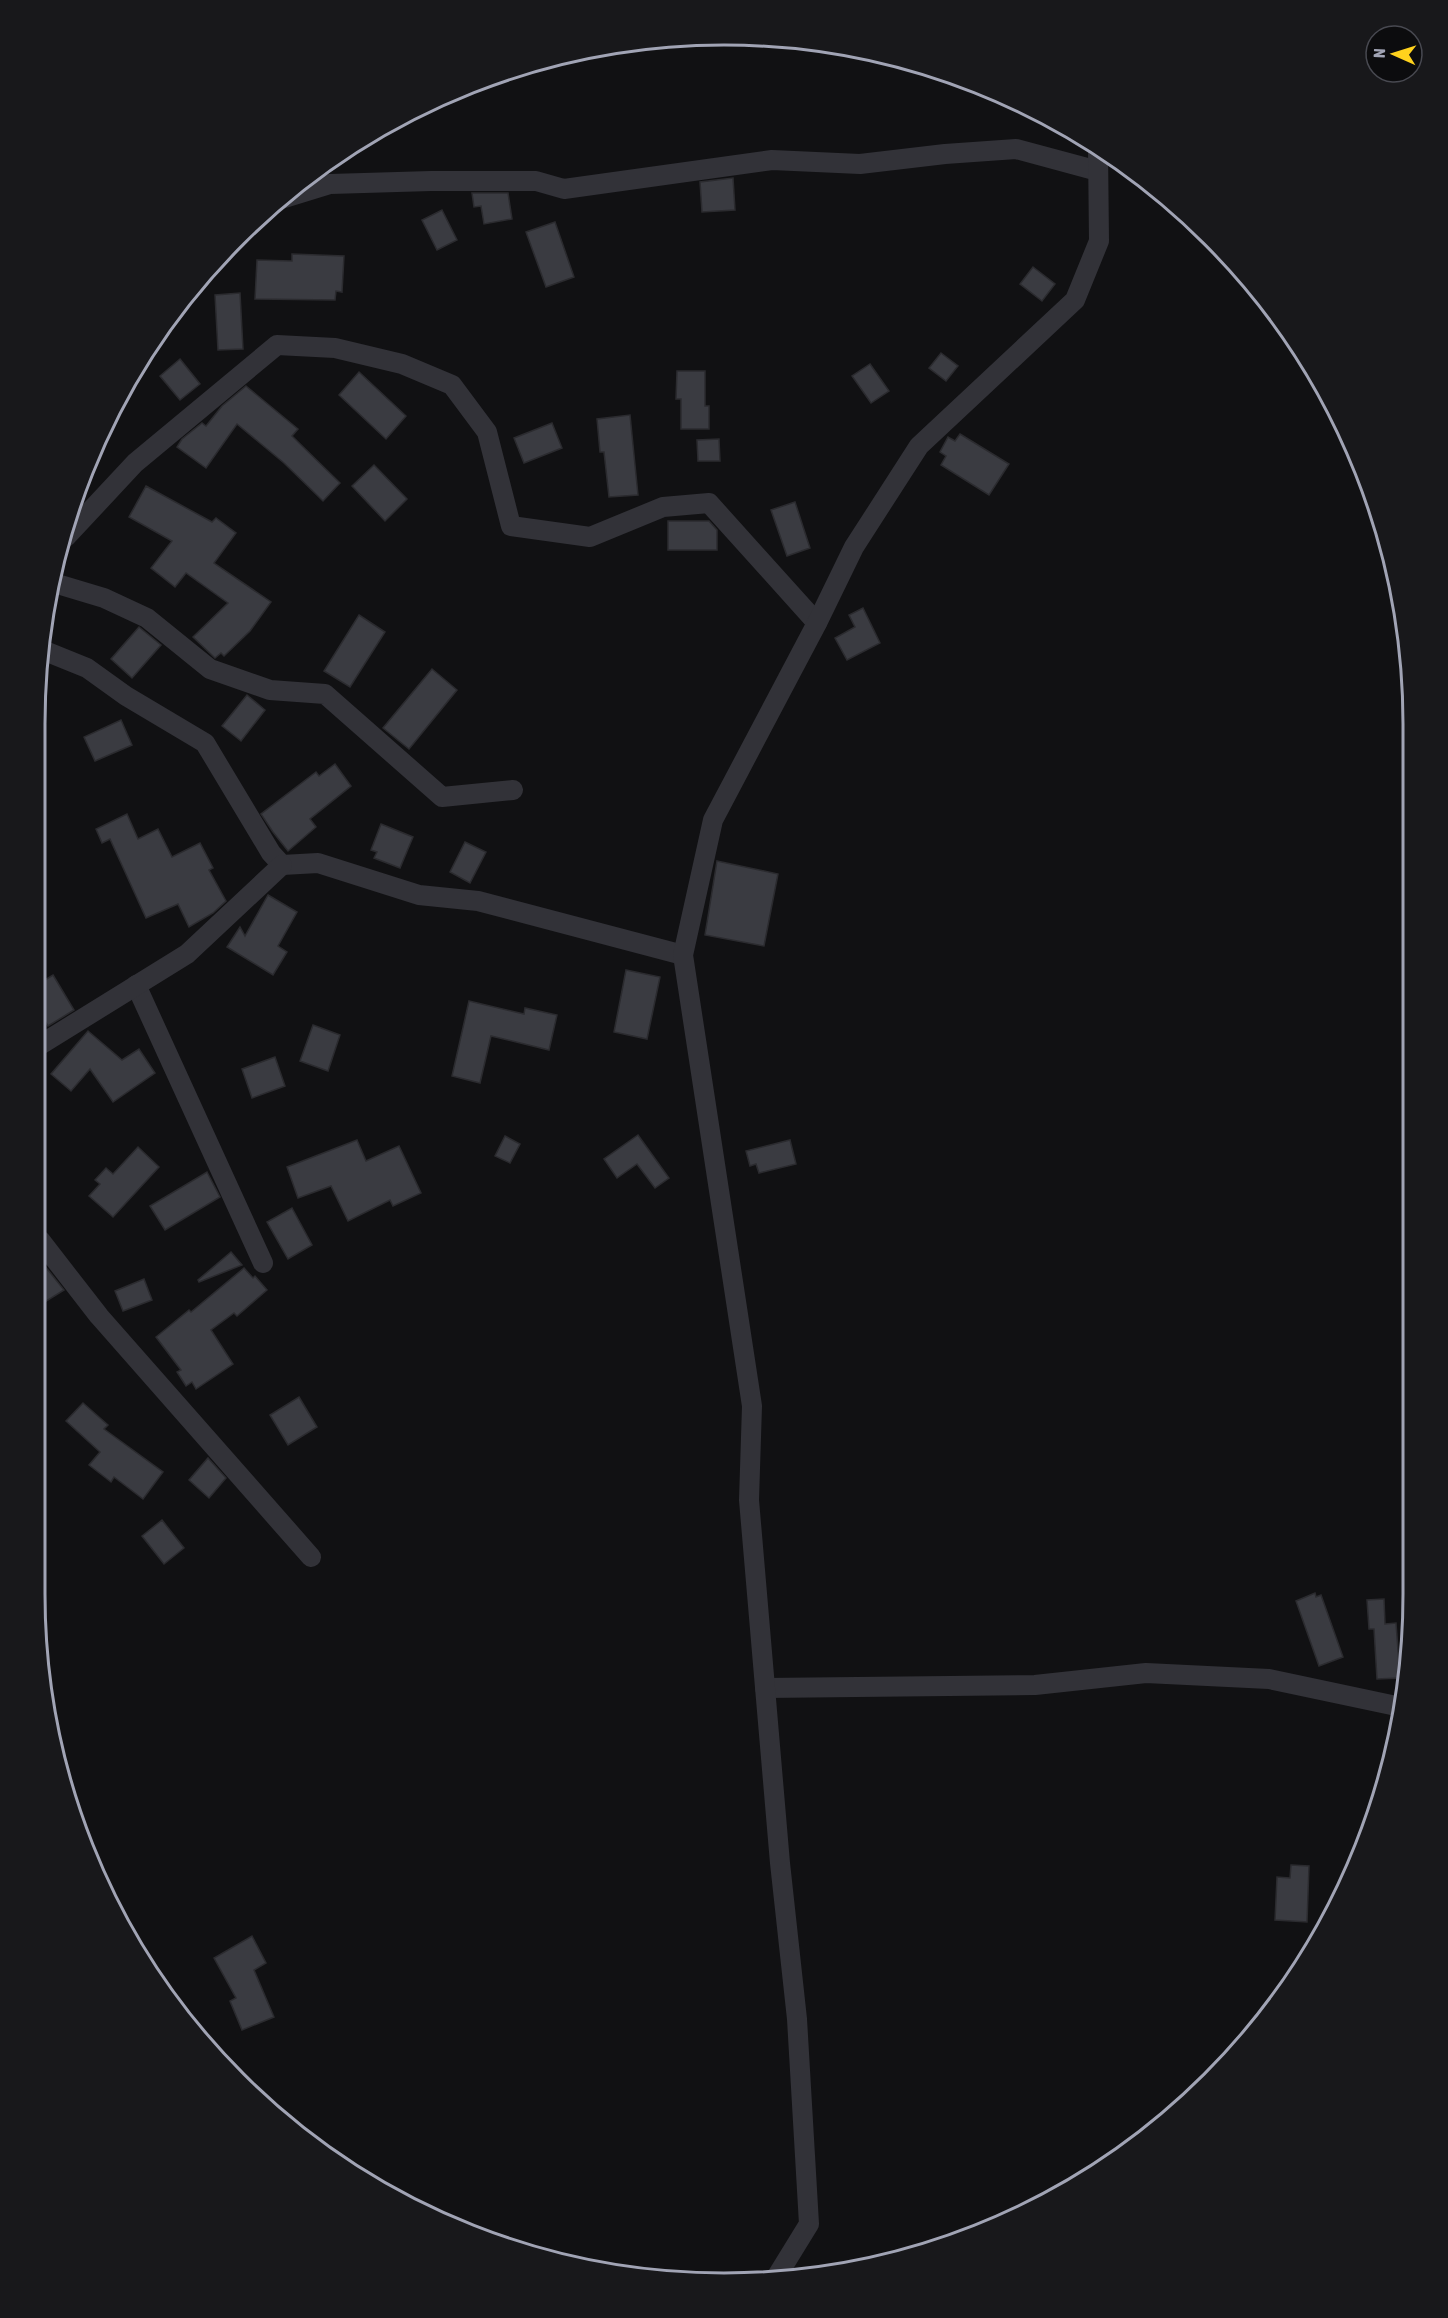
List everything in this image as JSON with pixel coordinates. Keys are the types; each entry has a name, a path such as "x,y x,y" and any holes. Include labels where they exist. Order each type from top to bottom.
{"street":[{"path":"302,193 330,184 536,181 564,189 772,160 860,164 945,154 1016,149 1098,171"},
{"path":"780,2271 809,2224 797,2019 780,1863 749,1500 752,1406 683,955 713,820 817,623 854,547 919,446 1075,300 1099,241 1098,157"},
{"path":"74,528 135,463 277,345 335,348 402,364 452,385 487,432 511,526 590,537 663,507 709,503 817,623"},
{"path":"60,585 104,598 147,618 210,669 270,690 325,694 442,797 513,790"},
{"path":"49,653 87,668 126,696 205,743 271,853 282,865"},
{"path":"45,1042 187,954 282,865 318,863 419,895 478,901 683,955"},
{"path":"136,985 263,1263"},
{"path":"45,1246 99,1316 311,1557"},
{"path":"765,1688 1035,1684 1146,1673 1269,1679 1393,1705"}],"building":[{"path":"733,178 735,210 702,212 700,182"},
{"path":"472,193 508,193 512,219 484,224 481,206 474,207"},
{"path":"442,210 457,240 437,250 422,220"},
{"path":"555,222 574,277 546,287 526,232"},
{"path":"292,254 344,256 342,292 336,291 335,300 255,299 257,260 292,261"},
{"path":"1033,267 1055,284 1042,301 1020,284"},
{"path":"240,293 243,349 218,350 215,295"},
{"path":"941,353 958,366 946,381 929,368"},
{"path":"180,359 200,384 180,400 160,376"},
{"path":"870,364 889,391 871,403 852,376"},
{"path":"677,371 705,371 705,406 709,406 709,429 681,429 681,399 676,399"},
{"path":"359,372 406,416 386,439 339,395"},
{"path":"246,386 298,429 292,436 340,483 323,501 284,463 237,424 206,468 177,447 182,439 202,423 206,426 222,406"},
{"path":"630,415 638,495 609,497 604,452 600,452 597,419"},
{"path":"552,423 562,448 524,463 514,438"},
{"path":"960,434 1009,464 989,495 941,465 946,456 940,452 948,437 955,441"},
{"path":"719,439 720,461 698,461 697,440"},
{"path":"374,465 407,499 385,521 352,486"},
{"path":"146,486 212,522 216,518 236,533 214,563 271,602 250,631 224,656 221,653 215,658 193,637 228,603 186,573 175,587 151,568 172,541 129,517"},
{"path":"795,502 810,548 787,556 771,510"},
{"path":"668,521 709,521 717,530 717,550 668,550"},
{"path":"863,608 880,643 847,660 835,638 855,627 849,615"},
{"path":"359,615 385,632 350,687 324,671"},
{"path":"139,627 161,645 132,678 111,659"},
{"path":"432,669 457,690 409,749 383,728"},
{"path":"247,695 265,710 241,741 222,726"},
{"path":"121,720 132,745 95,761 84,737"},
{"path":"335,764 351,786 310,819 316,827 288,851 261,814 316,772 319,776"},
{"path":"127,814 138,839 158,829 172,857 200,843 213,868 209,870 226,901 213,913 189,927 178,904 146,918 110,839 102,843 96,829"},
{"path":"381,824 413,837 400,868 374,858 377,852 371,850"},
{"path":"465,842 486,852 470,883 450,872"},
{"path":"717,861 778,874 764,946 705,935"},
{"path":"268,895 297,912 278,946 287,952 273,975 227,947 240,927 245,936"},
{"path":"626,970 660,977 647,1039 614,1032"},
{"path":"53,975 74,1010 48,1026 45,1021 45,980"},
{"path":"469,1001 524,1014 525,1008 557,1015 549,1050 491,1036 480,1083 452,1076"},
{"path":"313,1025 340,1035 328,1071 300,1061"},
{"path":"88,1031 122,1060 139,1049 155,1073 113,1102 90,1069 71,1091 51,1074"},
{"path":"275,1057 285,1086 252,1098 242,1069"},
{"path":"638,1135 669,1178 655,1188 637,1164 617,1178 604,1159"},
{"path":"505,1136 520,1144 510,1163 495,1156"},
{"path":"357,1140 366,1161 399,1146 421,1193 393,1206 390,1200 348,1221 331,1186 298,1198 287,1167"},
{"path":"790,1140 796,1164 759,1173 756,1164 750,1166 746,1151"},
{"path":"138,1147 159,1167 113,1217 89,1196 100,1184 95,1180 106,1168 113,1174"},
{"path":"207,1172 220,1197 165,1230 150,1206"},
{"path":"292,1208 312,1245 288,1259 267,1222"},
{"path":"231,1252 242,1265 199,1282 198,1280"},
{"path":"45,1266 64,1290 45,1302"},
{"path":"244,1268 253,1278 255,1276 267,1290 237,1316 234,1313 211,1330 233,1364 196,1389 192,1382 186,1386 177,1372 181,1370 156,1337 189,1310 191,1312"},
{"path":"144,1279 152,1300 123,1311 115,1291"},
{"path":"299,1397 317,1427 288,1445 270,1415"},
{"path":"83,1403 108,1425 104,1429 163,1472 143,1499 114,1477 111,1482 89,1465 100,1452 66,1421"},
{"path":"208,1458 226,1478 209,1498 189,1480"},
{"path":"162,1520 184,1548 164,1564 142,1536"},
{"path":"1315,1593 1316,1597 1321,1595 1343,1657 1319,1666 1296,1601"},
{"path":"1384,1599 1385,1624 1396,1623 1399,1665 1398,1678 1377,1679 1374,1629 1369,1629 1367,1600"},
{"path":"1291,1865 1309,1866 1307,1922 1275,1920 1277,1877 1290,1878"},
{"path":"252,1936 266,1963 254,1970 274,2017 242,2030 230,2001 236,1998 214,1958"}]}
